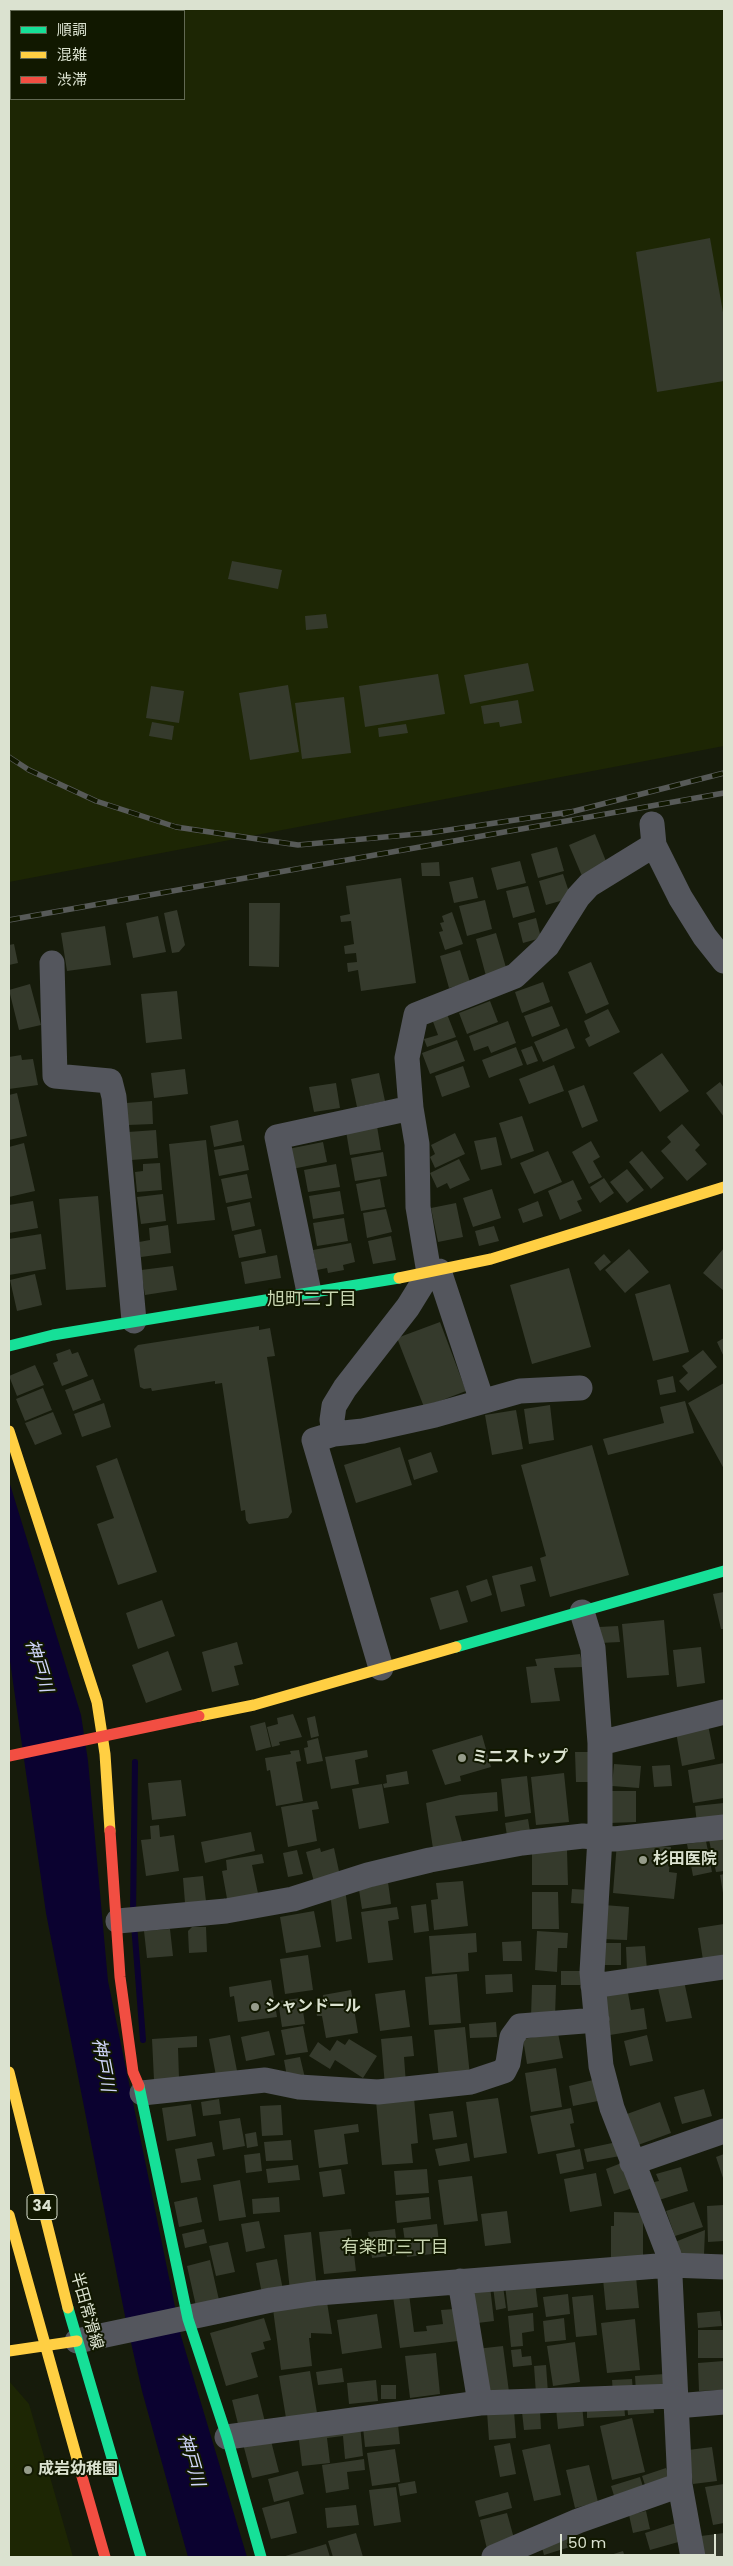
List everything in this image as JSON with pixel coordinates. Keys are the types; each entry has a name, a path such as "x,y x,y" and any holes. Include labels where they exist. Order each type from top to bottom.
{"street":[{"path":"482,1401 434,1272 418,1207 417,1144 411,1108 407,1058 416,1015 515,976 547,946 578,897 589,885 653,834 680,897 724,961"},
{"path":"52,963 55,1076 110,1081 114,1098 134,1321"},
{"path":"309,1292 276,1137 411,1108"},
{"path":"9,1346 53,1334 434,1272 491,1260 724,1187"},
{"path":"334,1434 332,1420 334,1406 345,1388 434,1272"},
{"path":"381,1668 314,1440 334,1434 363,1431 426,1417 520,1391 580,1388"},
{"path":"9,1431 98,1702 128,1920 120,1977 133,2072 142,2093 188,2319 227,2436 261,2557"},
{"path":"9,1756 254,1704 724,1571"},
{"path":"582,1612 593,1648 600,1743 600,1838 593,1986 602,2066 612,2108 669,2255 680,2485 693,2557"},
{"path":"600,1743 724,1712"},
{"path":"128,1920 226,1911 293,1899 368,1876 430,1860 522,1843 582,1836 614,1839 724,1827"},
{"path":"593,1986 724,1967"},
{"path":"142,2093 265,2080 299,2087 378,2092 462,2084 504,2071 508,2063 512,2037 520,2026 597,2020"},
{"name":"半田常滑線","path":"9,2072 63,2292 125,2510 141,2557"},
{"path":"632,2163 724,2131"},
{"name":"34","path":"9,2215 105,2557"},
{"path":"9,2351 105,2336 271,2300 361,2289 670,2266 724,2267"},
{"path":"460,2281 480,2403"},
{"path":"227,2436 480,2403 724,2402"},
{"path":"494,2557 570,2524 680,2485"}],"shaded area":[{"path":"9,9 724,9 724,746 9,882"},
{"name":"成岩幼稚園","path":"9,2381 29,2404 73,2557 9,2557"}],"water":[{"name":"神戸川","path":"9,1481 81,1715 88,1761 108,1981 181,2336 247,2557 188,2557 142,2391 125,2316 46,1913 9,1654"}],"building":[{"path":"710,238 724,318 724,381 657,392 636,252"},
{"path":"232,561 282,570 278,589 228,579"},
{"path":"326,614 328,628 306,630 305,616"},
{"path":"528,663 534,691 470,704 464,675"},
{"path":"438,674 445,714 365,727 359,686"},
{"path":"288,685 299,752 250,760 239,693"},
{"path":"151,686 184,691 179,723 146,718"},
{"path":"344,697 351,753 302,759 295,703"},
{"path":"518,700 522,723 500,727 499,722 484,724 481,706"},
{"path":"152,722 174,726 172,740 149,736"},
{"path":"406,724 408,733 379,737 378,728"},
{"path":"595,834 608,866 582,876 569,845"},
{"path":"557,847 564,871 538,878 531,854"},
{"path":"520,861 526,883 497,890 491,868"},
{"path":"439,862 440,876 422,876 421,863"},
{"path":"563,874 571,898 546,905 539,881"},
{"path":"473,877 478,898 454,903 449,882"},
{"path":"401,878 416,983 361,991 358,970 348,972 347,963 357,962 356,953 345,954 344,946 354,944 351,921 341,922 340,916 350,914 346,886"},
{"path":"528,886 535,912 513,918 506,891"},
{"path":"485,900 492,929 467,936 459,906"},
{"path":"249,903 280,903 279,967 249,966"},
{"path":"177,910 185,945 179,952 172,953 164,913"},
{"path":"452,912 463,944 445,950 439,932 443,931 440,923 444,922 442,916"},
{"path":"158,916 166,952 133,958 126,923"},
{"path":"536,918 541,938 523,943 518,923"},
{"path":"105,926 111,965 67,971 61,933"},
{"path":"496,933 507,971 486,976 476,939"},
{"path":"14,944 18,963 9,965 9,945"},
{"path":"460,950 470,982 449,988 440,956"},
{"path":"591,962 609,1004 586,1014 568,972"},
{"path":"543,982 550,1002 522,1013 515,992"},
{"path":"30,984 41,1025 19,1030 9,990"},
{"path":"177,991 182,1039 146,1043 141,994"},
{"path":"490,1001 498,1022 467,1034 459,1013"},
{"path":"552,1006 560,1026 532,1037 524,1016"},
{"path":"608,1009 620,1032 589,1047 585,1039 590,1036 584,1021"},
{"path":"447,1014 456,1037 427,1047 424,1039 438,1035 432,1019"},
{"path":"508,1021 516,1043 491,1053 488,1046 474,1051 469,1036"},
{"path":"567,1028 575,1048 543,1062 534,1042"},
{"path":"457,1040 465,1061 430,1074 422,1053"},
{"path":"532,1046 538,1061 527,1065 521,1050"},
{"path":"516,1047 523,1065 489,1078 482,1060"},
{"path":"662,1053 689,1091 660,1112 633,1073"},
{"path":"21,1055 22,1060 33,1059 38,1085 9,1089 9,1057"},
{"path":"554,1065 564,1091 529,1104 519,1079"},
{"path":"463,1066 470,1087 442,1097 435,1076"},
{"path":"185,1069 188,1094 154,1098 151,1073"},
{"path":"379,1073 385,1101 357,1107 351,1079"},
{"path":"720,1082 724,1088 724,1117 706,1093"},
{"path":"336,1083 340,1108 314,1112 309,1087"},
{"path":"584,1085 598,1121 582,1128 568,1091"},
{"path":"17,1093 27,1136 9,1140 9,1095"},
{"path":"152,1101 153,1124 128,1125 126,1103"},
{"path":"522,1116 534,1151 511,1159 499,1123"},
{"path":"238,1120 242,1141 214,1147 210,1126"},
{"path":"682,1124 700,1145 695,1150 707,1164 687,1181 661,1151 671,1142 667,1137"},
{"path":"377,1126 381,1150 350,1155 346,1131"},
{"path":"156,1130 158,1158 131,1160 128,1132"},
{"path":"455,1133 465,1154 435,1168 430,1157 435,1154 431,1145"},
{"path":"496,1137 502,1165 481,1170 474,1141"},
{"path":"206,1140 215,1220 177,1224 169,1144"},
{"path":"591,1141 600,1157 593,1161 602,1177 589,1184 572,1152"},
{"path":"323,1142 327,1162 292,1169 288,1149"},
{"path":"24,1143 35,1191 9,1197 9,1147"},
{"path":"244,1145 249,1170 219,1176 214,1150"},
{"path":"548,1151 562,1182 534,1194 520,1163"},
{"path":"642,1151 664,1178 651,1189 629,1162"},
{"path":"383,1152 387,1176 355,1181 351,1158"},
{"path":"459,1159 470,1180 450,1189 447,1183 437,1188 430,1173"},
{"path":"160,1163 162,1190 137,1192 135,1172 143,1171 143,1164"},
{"path":"336,1164 340,1187 308,1192 304,1170"},
{"path":"627,1169 644,1190 627,1203 610,1182"},
{"path":"247,1174 252,1198 226,1203 221,1179"},
{"path":"604,1178 614,1193 600,1203 590,1187"},
{"path":"380,1179 385,1207 361,1211 356,1184"},
{"path":"573,1180 582,1199 577,1201 582,1211 560,1220 548,1191"},
{"path":"492,1189 501,1218 473,1227 463,1198"},
{"path":"340,1191 344,1214 313,1219 309,1196"},
{"path":"163,1194 166,1221 141,1224 137,1197"},
{"path":"98,1196 106,1287 66,1290 59,1199"},
{"path":"33,1201 38,1228 9,1233 9,1205"},
{"path":"538,1201 543,1216 523,1223 518,1209"},
{"path":"250,1202 255,1226 232,1231 227,1207"},
{"path":"456,1203 463,1237 438,1242 431,1208"},
{"path":"386,1209 392,1232 367,1238 363,1213"},
{"path":"344,1218 348,1241 317,1246 313,1223"},
{"path":"168,1225 171,1253 141,1257 139,1242 150,1240 149,1228"},
{"path":"494,1226 499,1241 479,1246 475,1231"},
{"path":"261,1229 266,1253 239,1258 234,1235"},
{"path":"41,1234 46,1269 9,1275 9,1239"},
{"path":"391,1236 396,1260 373,1264 368,1241"},
{"path":"351,1243 355,1262 343,1265 344,1270 328,1273 327,1268 317,1270 313,1250"},
{"path":"724,1248 724,1291 703,1273"},
{"path":"629,1249 649,1272 625,1293 605,1270"},
{"path":"604,1254 611,1262 600,1271 594,1263"},
{"path":"277,1255 281,1278 245,1284 241,1262"},
{"path":"173,1266 177,1290 145,1295 141,1270"},
{"path":"569,1268 591,1347 532,1364 510,1285"},
{"path":"35,1274 42,1305 17,1311 10,1280"},
{"path":"670,1284 689,1352 653,1361 635,1294"},
{"path":"440,1322 466,1391 424,1407 397,1338"},
{"path":"259,1326 259,1330 270,1328 275,1356 267,1357 292,1512 288,1518 249,1524 246,1520 245,1510 241,1511 222,1383 215,1384 215,1381 152,1391 151,1388 144,1389 140,1387 134,1349 138,1345"},
{"path":"724,1338 724,1357 717,1342"},
{"path":"70,1349 72,1354 78,1352 88,1376 62,1386 53,1363 58,1361 56,1354"},
{"path":"703,1350 717,1367 688,1391 679,1381 688,1373 682,1366"},
{"path":"35,1365 44,1385 17,1396 9,1376"},
{"path":"673,1376 676,1392 660,1395 657,1380"},
{"path":"93,1379 101,1400 73,1411 65,1390"},
{"path":"724,1383 724,1469 688,1403"},
{"path":"43,1388 52,1410 25,1421 16,1399"},
{"path":"685,1401 694,1433 608,1455 603,1439 664,1423 660,1407"},
{"path":"104,1403 111,1427 82,1437 74,1414"},
{"path":"550,1405 554,1440 529,1444 524,1409"},
{"path":"516,1410 523,1449 492,1455 485,1415"},
{"path":"53,1412 62,1434 35,1445 25,1423"},
{"path":"592,1445 629,1575 550,1597 540,1558 546,1556 521,1465"},
{"path":"400,1447 412,1485 356,1503 344,1465"},
{"path":"431,1452 438,1472 414,1480 408,1460"},
{"path":"117,1458 157,1572 118,1585 97,1524 114,1518 96,1466"},
{"path":"532,1566 536,1581 520,1585 525,1606 501,1612 492,1576"},
{"path":"487,1579 492,1595 471,1602 466,1586"},
{"path":"458,1590 468,1622 440,1630 430,1598"},
{"path":"724,1592 724,1629 721,1629 713,1594"},
{"path":"162,1600 175,1636 138,1649 126,1613"},
{"path":"664,1620 669,1675 627,1678 622,1624"},
{"path":"618,1626 620,1642 600,1643 599,1627"},
{"path":"237,1642 243,1664 234,1666 239,1685 212,1692 202,1652"},
{"path":"701,1647 705,1683 677,1687 673,1650"},
{"path":"168,1651 182,1690 146,1703 132,1665"},
{"path":"580,1654 583,1667 554,1668 560,1701 531,1703 526,1667 537,1666 535,1659"},
{"path":"293,1714 302,1737 279,1742 280,1745 272,1747 267,1727 278,1724 277,1718"},
{"path":"315,1716 319,1736 311,1738 307,1718"},
{"path":"265,1722 271,1747 256,1751 250,1726"},
{"path":"708,1725 715,1759 682,1766 676,1732"},
{"name":"ミニストップ","path":"482,1735 491,1767 460,1776 461,1781 445,1785 432,1750"},
{"path":"318,1738 323,1761 307,1764 304,1748 308,1747 307,1741"},
{"path":"299,1750 301,1761 296,1762 303,1801 276,1806 270,1770 267,1771 265,1758 291,1754 290,1751"},
{"path":"367,1750 368,1757 355,1760 359,1784 331,1789 325,1757"},
{"path":"575,1752 590,1752 591,1782 576,1782"},
{"path":"724,1763 724,1798 693,1803 688,1770"},
{"path":"614,1764 641,1766 639,1788 612,1786"},
{"path":"670,1765 672,1786 654,1787 652,1766"},
{"path":"407,1771 409,1784 384,1788 383,1784 387,1783 386,1775"},
{"path":"564,1773 569,1822 536,1825 531,1777"},
{"path":"527,1776 531,1813 505,1817 501,1779"},
{"path":"181,1780 186,1816 152,1820 148,1783"},
{"path":"382,1784 389,1823 359,1829 352,1789"},
{"path":"610,1791 636,1791 636,1822 610,1823"},
{"path":"497,1792 498,1811 455,1816 464,1849 434,1855 426,1803 460,1795"},
{"path":"317,1801 319,1809 312,1810 317,1841 288,1847 281,1807"},
{"path":"724,1803 724,1820 697,1824 695,1806"},
{"path":"528,1819 531,1838 508,1842 505,1823"},
{"path":"159,1825 160,1837 174,1835 179,1871 146,1876 141,1840 151,1839 150,1826"},
{"path":"251,1832 255,1851 205,1863 201,1842"},
{"path":"724,1837 724,1871 716,1872 709,1840"},
{"path":"706,1841 712,1872 693,1876 687,1844"},
{"name":"杉田医院","path":"617,1842 671,1847 669,1872 677,1873 674,1899 613,1893"},
{"path":"320,1848 321,1852 334,1848 340,1876 314,1882 306,1852"},
{"path":"297,1850 303,1874 288,1877 283,1853"},
{"path":"532,1850 567,1850 568,1885 532,1885"},
{"path":"262,1854 264,1863 252,1865 259,1898 228,1904 222,1871 227,1870 226,1860"},
{"path":"724,1874 724,1893 723,1893 720,1875"},
{"path":"203,1876 206,1901 185,1903 183,1878"},
{"path":"463,1881 468,1926 434,1930 431,1900 438,1899 436,1883"},
{"path":"388,1882 391,1904 362,1909 359,1890"},
{"path":"345,1889 352,1939 336,1942 330,1893"},
{"path":"572,1889 589,1890 588,1904 571,1903"},
{"path":"532,1892 558,1892 559,1929 532,1929"},
{"path":"426,1904 429,1931 414,1933 411,1906"},
{"path":"604,1905 629,1907 627,1940 602,1939"},
{"path":"397,1907 399,1919 388,1921 393,1960 368,1963 361,1912"},
{"path":"314,1911 321,1947 286,1953 280,1917"},
{"path":"724,1924 724,1956 703,1960 698,1928"},
{"path":"192,1927 206,1927 207,1952 189,1953 188,1931"},
{"path":"170,1929 173,1956 147,1958 144,1931"},
{"path":"537,1931 568,1933 567,1948 558,1948 557,1972 535,1970"},
{"path":"476,1933 477,1952 468,1953 469,1971 432,1974 429,1936"},
{"path":"521,1941 522,1961 503,1961 502,1942"},
{"path":"602,1943 621,1943 621,1965 603,1965"},
{"path":"645,1946 647,1970 627,1971 626,1947"},
{"path":"308,1955 313,1990 285,1994 280,1959"},
{"path":"561,1971 583,1971 584,1985 561,1985"},
{"path":"457,1974 461,2023 429,2025 425,1977"},
{"path":"512,1974 513,1992 486,1994 485,1975"},
{"name":"シャンドール","path":"271,1980 277,2017 238,2022 234,1996 230,1997 229,1987"},
{"path":"684,1981 692,2018 666,2022 658,1988"},
{"path":"532,1985 556,1985 555,2018 531,2017"},
{"path":"627,1987 631,2010 644,2008 647,2029 610,2035 603,1990"},
{"path":"351,1990 358,2033 326,2038 322,2016 317,2016 315,2005 324,2003 323,1995"},
{"path":"405,1990 410,2027 380,2031 375,1994"},
{"path":"301,1998 305,2024 282,2027 278,2001"},
{"path":"496,2022 497,2037 470,2038 469,2024"},
{"path":"303,2026 308,2052 286,2055 281,2030"},
{"path":"465,2027 470,2076 439,2079 434,2030"},
{"path":"269,2031 275,2055 246,2061 241,2037"},
{"path":"558,2033 563,2058 527,2064 523,2039"},
{"path":"230,2035 238,2076 217,2081 209,2039"},
{"path":"647,2035 653,2061 630,2066 624,2041"},
{"path":"197,2036 197,2047 178,2048 179,2078 154,2080 152,2039"},
{"path":"412,2036 414,2056 404,2057 406,2084 385,2086 381,2039"},
{"path":"349,2039 377,2056 363,2078 335,2060 330,2069 309,2056 318,2042 330,2051 337,2040 345,2045"},
{"path":"300,2057 305,2078 288,2082 284,2060"},
{"path":"556,2068 562,2107 531,2112 525,2073"},
{"path":"593,2080 598,2101 573,2106 569,2086"},
{"path":"704,2089 712,2116 682,2124 674,2097"},
{"path":"414,2098 418,2143 411,2144 413,2163 382,2165 376,2101"},
{"path":"498,2098 507,2153 474,2158 466,2102"},
{"path":"219,2099 221,2114 203,2116 201,2102"},
{"path":"660,2102 671,2133 638,2145 627,2114"},
{"path":"191,2104 196,2136 167,2141 162,2108"},
{"path":"281,2105 283,2135 262,2136 260,2106"},
{"path":"571,2108 574,2123 570,2124 575,2147 538,2154 530,2116"},
{"path":"453,2111 457,2137 433,2140 429,2114"},
{"path":"240,2118 245,2146 223,2150 219,2121"},
{"path":"358,2124 359,2132 344,2134 348,2164 319,2168 314,2130"},
{"path":"256,2132 258,2146 247,2148 245,2134"},
{"path":"291,2140 293,2160 266,2161 264,2142"},
{"path":"212,2142 215,2156 197,2159 201,2180 181,2183 175,2149"},
{"path":"617,2142 620,2156 587,2162 584,2149"},
{"path":"467,2143 470,2161 439,2166 435,2149"},
{"path":"580,2149 584,2169 560,2174 556,2154"},
{"path":"260,2153 262,2171 246,2173 244,2155"},
{"path":"724,2154 724,2181 716,2157"},
{"path":"624,2162 633,2188 614,2194 606,2169"},
{"path":"298,2165 300,2180 268,2183 266,2169"},
{"path":"681,2167 688,2191 659,2200 654,2182 659,2181 656,2174"},
{"path":"341,2169 345,2194 323,2197 319,2172"},
{"path":"427,2169 429,2193 396,2195 394,2171"},
{"path":"596,2173 602,2206 570,2212 564,2179"},
{"path":"472,2176 478,2221 444,2225 438,2180"},
{"path":"240,2180 246,2217 219,2221 213,2185"},
{"path":"197,2197 202,2222 179,2227 174,2202"},
{"path":"279,2197 280,2212 253,2214 252,2199"},
{"path":"429,2197 431,2219 397,2223 395,2201"},
{"path":"694,2202 703,2227 675,2236 666,2211"},
{"path":"724,2205 724,2241 708,2242 707,2206"},
{"path":"507,2211 511,2243 485,2246 481,2214"},
{"path":"614,2212 643,2213 643,2258 611,2258 611,2226 614,2226"},
{"path":"259,2221 265,2248 246,2252 241,2224"},
{"path":"437,2224 440,2253 407,2257 403,2228"},
{"path":"204,2229 207,2243 185,2248 182,2234"},
{"path":"351,2229 356,2271 324,2274 319,2232"},
{"path":"395,2229 398,2255 372,2258 368,2232"},
{"path":"705,2230 704,2255 675,2253 675,2242"},
{"path":"311,2232 317,2289 290,2291 284,2235"},
{"path":"228,2242 235,2272 216,2276 209,2246"},
{"path":"277,2259 283,2290 262,2294 256,2263"},
{"path":"210,2260 219,2300 196,2306 187,2266"},
{"path":"636,2277 639,2308 606,2310 603,2279"},
{"path":"535,2282 538,2307 508,2311 505,2285"},
{"path":"490,2286 494,2321 469,2324 465,2289"},
{"path":"503,2286 506,2308 496,2310 493,2287"},
{"path":"409,2294 414,2332 427,2331 426,2326 443,2324 441,2310 454,2309 458,2341 400,2348 393,2296"},
{"path":"568,2294 570,2314 546,2317 543,2297"},
{"path":"593,2295 597,2335 576,2337 572,2297"},
{"path":"327,2302 332,2334 311,2333 311,2338 309,2338 312,2366 281,2370 273,2309"},
{"path":"720,2311 722,2326 698,2328 697,2313"},
{"path":"533,2313 534,2331 522,2333 523,2346 511,2347 508,2316"},
{"path":"377,2314 382,2348 342,2354 337,2320"},
{"path":"264,2318 271,2340 263,2342 265,2349 251,2353 258,2377 226,2386 210,2333"},
{"path":"564,2318 566,2340 545,2342 543,2321"},
{"path":"635,2319 640,2370 607,2373 601,2323"},
{"path":"698,2330 724,2330 724,2358 698,2358"},
{"path":"575,2342 580,2382 553,2386 547,2346"},
{"path":"503,2346 509,2392 482,2396 476,2349"},
{"path":"521,2349 522,2357 531,2356 532,2365 513,2367 511,2350"},
{"path":"436,2353 440,2394 410,2398 405,2356"},
{"path":"724,2361 724,2390 699,2391 698,2363"},
{"path":"546,2365 548,2393 536,2394 534,2366"},
{"path":"342,2368 344,2382 318,2385 316,2372"},
{"path":"310,2371 317,2413 286,2418 279,2376"},
{"path":"665,2374 666,2390 636,2392 635,2376"},
{"path":"632,2379 633,2392 613,2394 612,2380"},
{"path":"376,2380 378,2401 349,2404 347,2383"},
{"path":"381,2385 396,2385 396,2399 381,2399"},
{"path":"258,2394 265,2422 239,2428 232,2400"},
{"path":"653,2401 654,2413 628,2415 627,2403"},
{"path":"624,2403 625,2416 587,2418 587,2405"},
{"path":"582,2404 584,2426 558,2429 556,2408"},
{"path":"514,2411 516,2438 489,2440 487,2412"},
{"path":"540,2411 541,2429 524,2430 522,2412"},
{"path":"632,2418 645,2472 612,2480 600,2426"},
{"path":"360,2424 363,2456 345,2459 343,2436 327,2438 330,2463 302,2466 298,2432"},
{"path":"398,2424 400,2444 365,2447 363,2427"},
{"path":"269,2433 279,2472 252,2478 242,2440"},
{"path":"510,2443 516,2474 500,2477 494,2446"},
{"path":"550,2444 561,2495 534,2501 522,2450"},
{"path":"712,2447 717,2481 693,2484 688,2450"},
{"path":"395,2449 400,2482 372,2486 367,2453"},
{"path":"364,2459 365,2470 347,2472 349,2489 326,2493 322,2465"},
{"path":"589,2465 598,2502 575,2508 566,2470"},
{"path":"666,2468 671,2482 647,2491 642,2476"},
{"path":"298,2471 304,2494 274,2502 268,2479"},
{"path":"640,2477 645,2493 616,2502 611,2486"},
{"path":"415,2481 417,2493 400,2496 398,2484"},
{"path":"724,2484 724,2523 713,2525 705,2487"},
{"path":"396,2487 401,2522 374,2526 369,2490"},
{"path":"508,2492 512,2508 479,2517 475,2501"},
{"path":"289,2501 297,2533 271,2539 262,2508"},
{"path":"356,2505 359,2525 327,2528 325,2508"},
{"path":"646,2511 650,2529 633,2533 629,2515"},
{"path":"507,2513 515,2542 487,2549 480,2520"},
{"path":"676,2523 682,2541 650,2550 645,2533"},
{"path":"356,2533 363,2557 333,2557 328,2541"},
{"path":"569,2533 573,2546 544,2555 540,2541"},
{"path":"724,2533 724,2557 704,2557 701,2536"},
{"path":"326,2544 330,2557 282,2557"},
{"path":"623,2551 625,2557 604,2557"}],"waterway":[{"path":"133,1914 135,1762"},
{"path":"134,1924 143,2040"}],"railway":[{"path":"9,757 29,770 96,801 176,827 298,845 428,833 569,812"},
{"path":"563,814 724,773"},
{"path":"9,920 724,793"}],"traffic: fast":[{"path":"9,1346 53,1335 399,1278"},
{"path":"456,1647 724,1571"},
{"path":"139,2086 188,2319 227,2437 261,2557"},
{"path":"68,2308 141,2557"}],"traffic: slow":[{"path":"399,1278 491,1259 724,1187"},
{"path":"9,1431 97,1702 105,1754 110,1831"},
{"path":"199,1716 254,1705 456,1647"},
{"path":"9,2072 68,2308"},
{"path":"9,2215 81,2473"},
{"path":"9,2351 77,2341"}],"traffic: jam":[{"path":"9,1756 199,1716"},
{"path":"110,1831 120,1977 133,2072 139,2086"},
{"path":"81,2473 105,2557"}],"place":[{"name":"ミニストップ","path":"462,1758"},
{"name":"杉田医院","path":"643,1860"},
{"name":"シャンドール","path":"255,2007"},
{"name":"成岩幼稚園","path":"28,2470"}],"district":[{"name":"旭町二丁目","path":"312,1300"},
{"name":"有楽町三丁目","path":"395,2248"}]}
